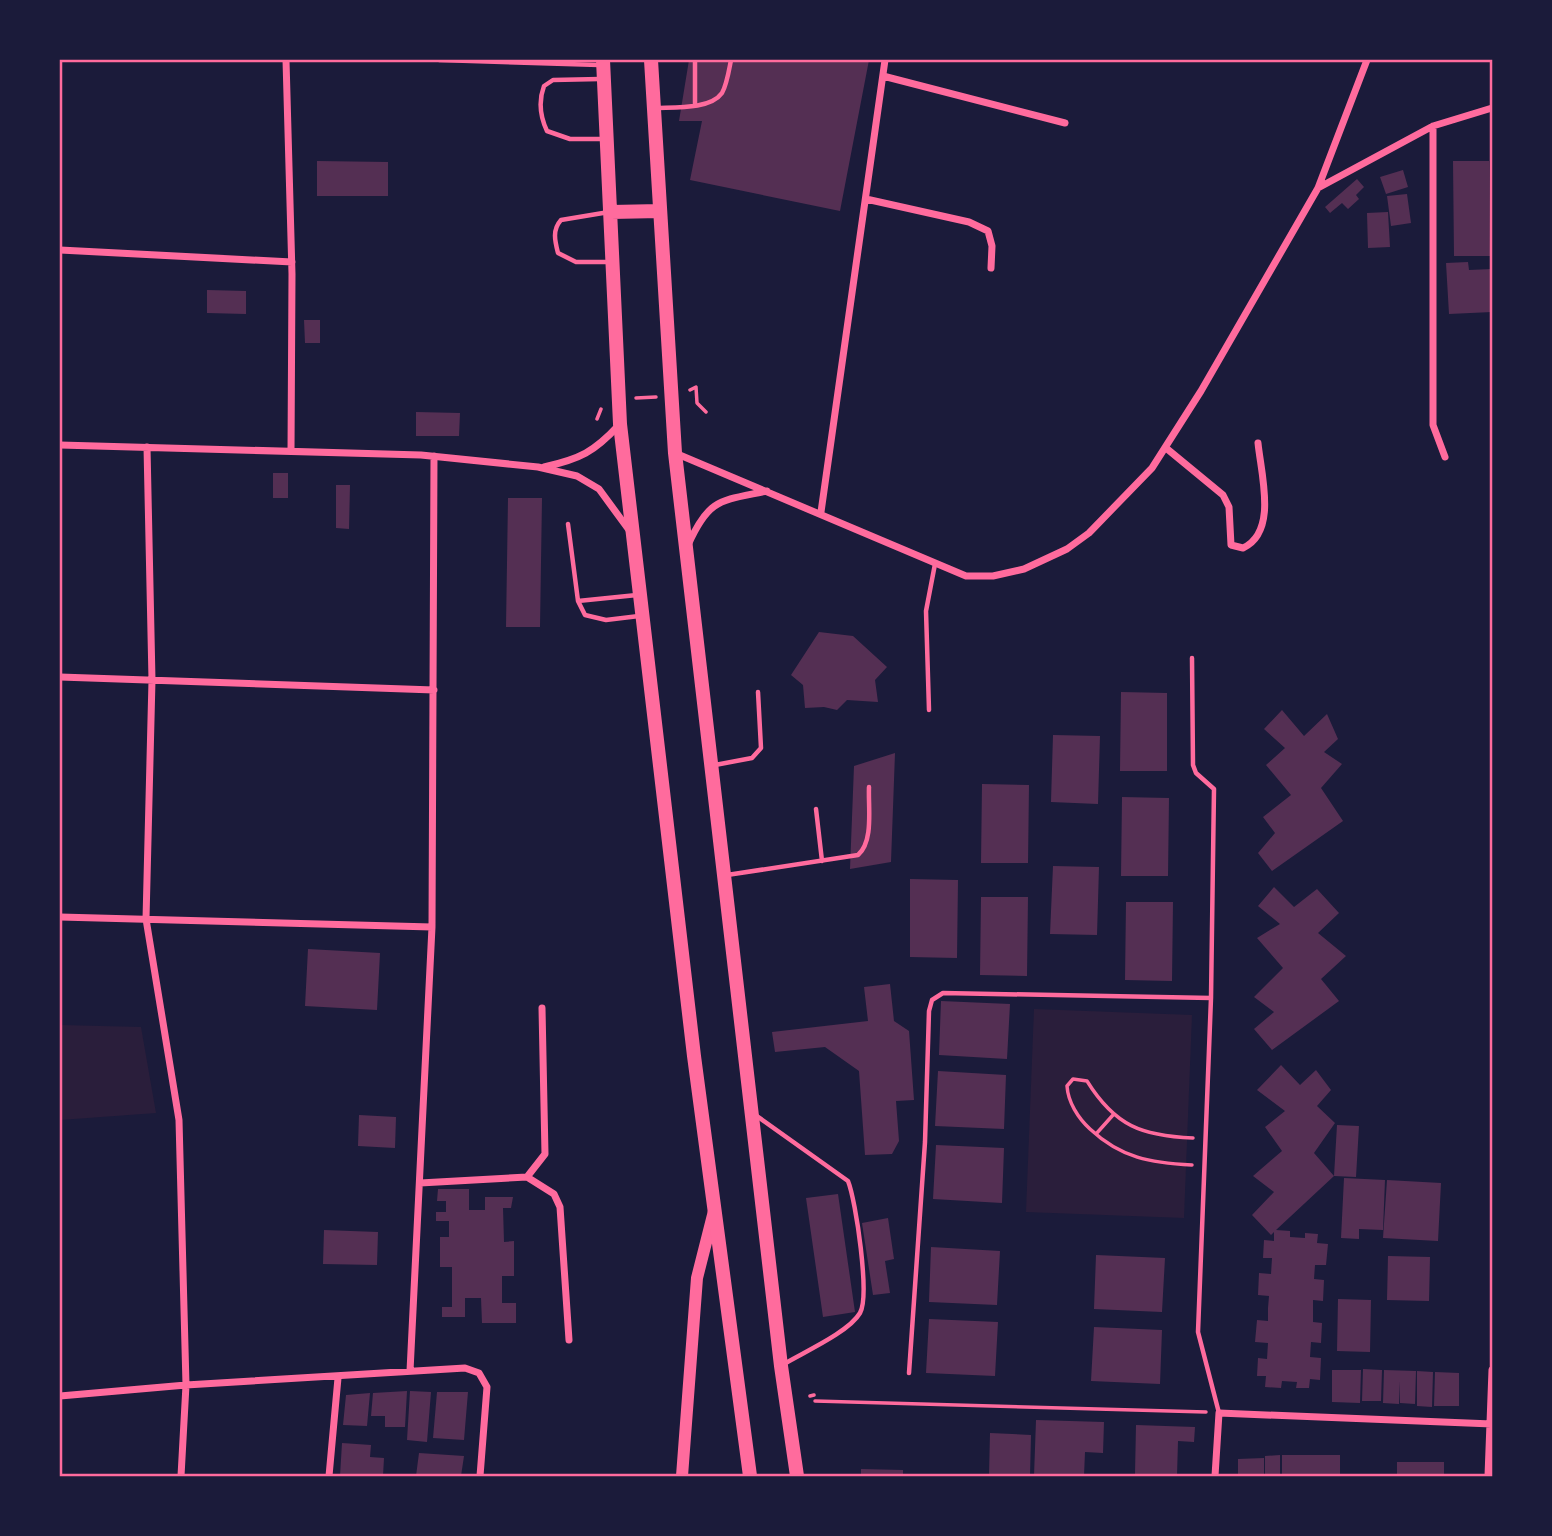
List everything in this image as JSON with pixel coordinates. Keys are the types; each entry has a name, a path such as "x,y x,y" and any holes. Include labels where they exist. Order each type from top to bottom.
{"main road":[{"path":"651,60 675,453 685,552 781,1366 797,1476"},
{"path":"604,68 620,424 714,1211 750,1476"},
{"path":"611,212 660,211"},
{"path":"682,1476 697,1278 714,1211"}],"street":[{"path":"286,60 292,262 291,451"},
{"path":"821,512 886,60"},
{"path":"675,453 709,470 821,512 965,576 993,576 1024,569 1067,549 1089,533 1152,468 1166,448 1318,188 1367,60"},
{"path":"883,76 1065,123"},
{"path":"1318,188 1433,126 1493,108"},
{"path":"1433,126 1433,425 1445,457"},
{"path":"866,199 969,222 988,231 992,246 991,268"},
{"path":"60,250 292,262"},
{"path":"542,468 577,459 599,447 620,424"},
{"path":"1166,448 1223,495 1229,507 1231,545 1243,548 1252,544 1260,533 1263,519 1258,443"},
{"path":"60,445 434,456 542,468 577,477 599,489 635,539"},
{"path":"147,447 152,680 146,919 179,1120 186,1385 181,1476"},
{"path":"410,1371 432,927 434,456"},
{"path":"685,552 697,524 710,506 767,491"},
{"path":"60,677 434,690"},
{"path":"60,917 432,927"},
{"path":"527,1177 545,1154 542,1008"},
{"path":"420,1183 527,1177 554,1195 560,1207 569,1340"},
{"path":"60,1396 186,1385 338,1378 465,1368 479,1373 487,1387 480,1476"},
{"path":"1488,1476 1493,1370"},
{"path":"329,1476 338,1378"},
{"path":"1215,1476 1219,1413 1492,1424"}],"lane":[{"path":"439,60 604,68"},
{"path":"695,60 695,104"},
{"path":"654,108 708,103 723,92 731,60"},
{"path":"604,68 553,80 544,86 540,97 541,118 547,131 554,136 607,139"},
{"path":"611,212 561,220 556,226 554,237 558,253 567,260 613,262"},
{"path":"568,524 578,601 585,615 593,619 643,615"},
{"path":"929,710 926,611 934,564"},
{"path":"578,601 641,594"},
{"path":"1192,658 1193,765 1196,774 1214,789 1211,998 1198,1332 1219,1413"},
{"path":"710,766 752,758 761,748 758,692"},
{"path":"723,875 858,855 865,849 869,787"},
{"path":"816,809 822,861"},
{"path":"909,1373 925,1142 929,1011 932,1000 943,993 1211,998"},
{"path":"751,1112 848,1181 863,1285 864,1304 860,1315 838,1332 781,1366"}],"path":[{"path":"686,395 690,395 690,388 696,387 697,403 706,412"},
{"path":"635,398 660,397"},
{"path":"597,419 601,408"},
{"path":"1204,1165 1141,1160 1126,1156 1096,1135 1083,1122 1068,1094 1067,1086 1073,1079 1087,1081 1113,1115 1138,1130 1158,1136 1206,1138"},
{"path":"1096,1135 1113,1115"},
{"path":"817,1401 1219,1413"}],"shaded area":[{"path":"1034,1009 1192,1015 1184,1218 1026,1212"},
{"path":"60,1025 141,1027 156,1113 60,1120"}],"building":[{"path":"689,60 869,60 840,211 690,180 702,121 679,121"},
{"path":"317,161 388,162 388,196 317,196"},
{"path":"1453,161 1489,161 1490,256 1454,256"},
{"path":"1403,170 1408,187 1386,194 1380,177"},
{"path":"1357,179 1364,187 1356,195 1359,199 1348,209 1342,203 1330,213 1325,207"},
{"path":"1407,194 1411,223 1391,226 1387,196"},
{"path":"1388,212 1390,247 1368,248 1367,213"},
{"path":"1468,262 1469,270 1492,269 1492,312 1449,314 1446,263"},
{"path":"207,290 246,291 246,314 207,313"},
{"path":"304,320 320,320 320,343 305,343"},
{"path":"416,412 460,413 459,436 416,436"},
{"path":"273,473 288,473 288,498 273,498"},
{"path":"336,485 350,485 349,529 336,528"},
{"path":"508,498 542,498 540,627 506,627"},
{"path":"819,632 853,636 887,667 875,680 878,702 847,700 837,710 824,707 805,708 803,685 791,675"},
{"path":"1121,692 1167,693 1167,771 1120,771"},
{"path":"1282,710 1304,736 1327,714 1338,739 1324,752 1342,764 1321,788 1343,821 1272,871 1258,853 1275,833 1263,817 1291,795 1266,765 1285,748 1264,729"},
{"path":"1053,735 1100,736 1098,804 1051,802"},
{"path":"895,753 891,862 850,869 854,766"},
{"path":"982,784 1029,785 1028,863 981,863"},
{"path":"1122,797 1169,798 1168,876 1121,876"},
{"path":"1053,866 1099,867 1097,935 1050,934"},
{"path":"910,879 958,880 957,958 910,957"},
{"path":"1274,887 1294,907 1317,889 1339,913 1318,933 1346,956 1321,979 1339,1001 1272,1050 1254,1029 1274,1012 1254,997 1283,968 1257,938 1280,924 1258,906"},
{"path":"981,897 1028,897 1027,976 980,975"},
{"path":"1126,902 1173,902 1172,981 1125,980"},
{"path":"308,949 380,953 377,1010 305,1006"},
{"path":"890,984 894,1021 909,1031 914,1100 896,1101 899,1141 892,1154 865,1155 859,1071 825,1047 775,1052 772,1032 868,1021 864,987"},
{"path":"941,1001 1010,1004 1007,1059 939,1055"},
{"path":"1281,1065 1300,1085 1316,1070 1331,1090 1317,1106 1335,1123 1314,1153 1334,1176 1276,1230 1290,1231 1290,1237 1305,1238 1305,1233 1318,1234 1317,1243 1328,1244 1326,1265 1315,1265 1314,1279 1324,1280 1323,1301 1313,1300 1313,1322 1322,1323 1321,1343 1311,1342 1310,1357 1321,1358 1320,1380 1310,1379 1309,1388 1296,1388 1297,1382 1282,1381 1281,1388 1265,1387 1266,1376 1257,1376 1258,1358 1267,1359 1268,1343 1255,1342 1257,1320 1268,1321 1269,1296 1258,1295 1259,1273 1271,1274 1272,1258 1263,1258 1264,1240 1274,1241 1274,1232 1271,1235 1252,1215 1274,1192 1253,1176 1282,1151 1265,1127 1285,1111 1257,1090"},
{"path":"938,1071 1006,1075 1004,1129 935,1126"},
{"path":"359,1115 396,1117 395,1148 358,1146"},
{"path":"1337,1125 1359,1126 1356,1177 1334,1176"},
{"path":"936,1145 1004,1148 1002,1203 933,1199"},
{"path":"1344,1178 1385,1180 1383,1230 1359,1229 1359,1239 1341,1238"},
{"path":"1387,1180 1441,1183 1438,1241 1383,1238"},
{"path":"438,1189 469,1189 469,1210 485,1210 485,1197 513,1197 511,1208 503,1208 504,1242 514,1241 514,1276 502,1276 502,1303 516,1303 516,1323 482,1323 481,1298 465,1298 465,1317 442,1317 442,1307 452,1307 452,1267 440,1267 440,1237 449,1237 449,1221 436,1221 436,1212 446,1212 446,1201 437,1201"},
{"path":"838,1194 855,1312 823,1317 806,1198"},
{"path":"888,1218 894,1259 885,1261 890,1293 873,1295 862,1223"},
{"path":"324,1230 378,1232 377,1265 323,1264"},
{"path":"931,1247 1000,1251 997,1305 929,1302"},
{"path":"1096,1255 1165,1258 1162,1312 1094,1309"},
{"path":"1388,1256 1430,1257 1429,1301 1387,1300"},
{"path":"1338,1299 1371,1300 1370,1352 1337,1351"},
{"path":"929,1319 998,1322 995,1376 926,1373"},
{"path":"1094,1327 1162,1330 1160,1384 1091,1381"},
{"path":"1363,1369 1382,1370 1381,1401 1362,1401"},
{"path":"1332,1370 1361,1370 1360,1403 1332,1402"},
{"path":"1384,1370 1416,1371 1415,1404 1400,1403 1400,1381 1399,1404 1383,1403"},
{"path":"1417,1371 1433,1372 1432,1407 1417,1406"},
{"path":"1435,1372 1459,1373 1459,1406 1434,1406"},
{"path":"407,1391 405,1427 385,1427 385,1416 371,1416 373,1393"},
{"path":"410,1391 431,1392 427,1442 407,1440"},
{"path":"437,1392 468,1392 464,1440 433,1438"},
{"path":"370,1393 367,1426 343,1425 346,1395"},
{"path":"1036,1420 1104,1422 1103,1453 1085,1452 1084,1476 1034,1476"},
{"path":"1136,1425 1195,1427 1194,1442 1178,1441 1177,1476 1135,1474"},
{"path":"990,1433 1031,1435 1030,1476 989,1476"},
{"path":"342,1443 371,1445 370,1457 384,1458 383,1476 340,1476"},
{"path":"419,1453 464,1456 461,1476 416,1476"},
{"path":"1280,1455 1280,1476 1265,1476 1265,1456"},
{"path":"1282,1455 1340,1455 1340,1476 1282,1476"},
{"path":"1264,1458 1264,1476 1238,1476 1238,1459"},
{"path":"1397,1462 1444,1462 1444,1476 1397,1476"},
{"path":"861,1469 903,1470 903,1476 861,1476"}]}
